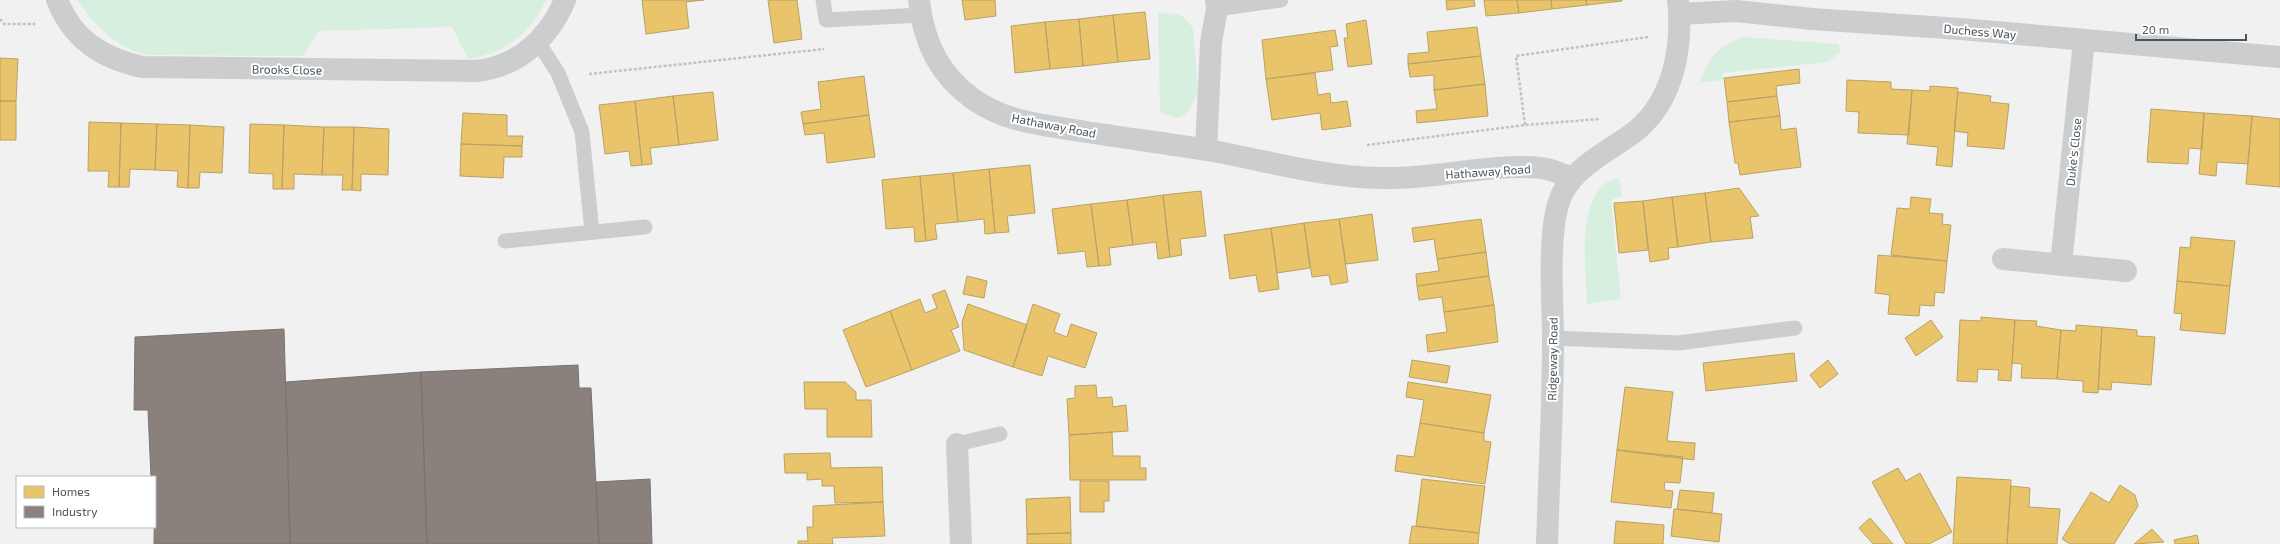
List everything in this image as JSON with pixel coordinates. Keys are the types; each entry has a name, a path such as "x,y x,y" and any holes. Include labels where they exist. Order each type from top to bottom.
{"street":[{"name":"Brooks Close","path":"57,0 72,24 93,49 109,58 142,67 476,71 500,66 522,55 538,42 549,29 565,0"},
{"path":"1206,150 1211,42 1216,4"},
{"name":"Hathaway Road","path":"920,8 938,64 959,87 988,108 1025,122 1206,150 1341,175 1382,179 1482,170 1541,168 1572,178"},
{"name":"Duchess Way","path":"1678,15 1736,11 1812,19 1961,28 2280,57"},
{"path":"1572,178 1610,148 1637,130 1650,116 1675,72 1678,15"},
{"name":"Duke's Close","path":"2061,265 2084,40"},
{"name":"Ridgeway Road","path":"1547,544 1553,338 1552,278 1555,219 1562,193 1572,178"},
{"path":"2003,259 2126,271"},
{"path":"958,444 961,544"}],"lane":[{"path":"823,0 826,20 920,8"},
{"path":"1216,4 1281,0"},
{"path":"538,42 558,73 582,132 592,232"},
{"path":"505,241 645,227"},
{"path":"1553,338 1678,343 1795,328"},
{"path":"958,444 1000,434"}],"path":[{"path":"1525,125 1516,56 1678,15"},
{"path":"558,73 575,76 825,48"},
{"path":"1341,175 1352,150 1372,143 1525,125 1606,118 1637,130"}],"green space":[{"path":"77,0 546,0 533,22 525,32 515,40 505,47 493,52 468,59 452,27 319,31 303,56 147,55 125,47 98,27"},
{"path":"1158,13 1176,14 1184,17 1193,28 1198,91 1189,110 1185,115 1177,118 1160,112"},
{"path":"1744,37 1838,44 1841,51 1828,62 1722,73 1723,80 1700,83 1711,60 1721,48"},
{"path":"1619,178 1622,196 1611,200 1621,299 1587,304 1585,243 1589,213 1593,199 1600,188 1611,180"}],"building: Homes":[{"path":"642,0 704,0 686,2 689,28 646,34"},
{"path":"768,0 797,0 802,39 774,43"},
{"path":"962,0 995,0 996,16 965,20"},
{"path":"1446,0 1474,0 1475,6 1447,10"},
{"path":"1484,0 1517,0 1519,13 1486,16"},
{"path":"1517,0 1551,0 1552,9 1519,13"},
{"path":"1551,0 1586,0 1587,5 1552,9"},
{"path":"1586,0 1622,0 1622,1 1587,5"},
{"path":"1145,12 1150,59 1118,62 1113,15"},
{"path":"1113,15 1118,62 1083,66 1079,19"},
{"path":"1079,19 1083,66 1050,69 1045,22"},
{"path":"1366,20 1372,64 1348,67 1344,38 1348,38 1346,24"},
{"path":"1045,22 1050,69 1015,73 1011,26"},
{"path":"1477,27 1481,56 1408,64 1408,54 1429,52 1427,32"},
{"path":"1335,30 1338,46 1330,47 1333,70 1266,79 1262,40"},
{"path":"1481,56 1485,84 1434,90 1434,75 1410,77 1408,64"},
{"path":"0,58 18,59 16,101 0,101"},
{"path":"1799,69 1800,83 1776,86 1777,96 1727,102 1724,78"},
{"path":"1315,73 1318,95 1330,93 1331,103 1347,101 1351,126 1322,130 1320,113 1272,120 1266,79"},
{"path":"864,76 869,115 803,124 801,112 821,109 818,82"},
{"path":"1847,80 1891,82 1891,89 1912,90 1909,135 1858,133 1859,112 1846,111"},
{"path":"1485,84 1488,116 1417,123 1416,111 1437,109 1434,90"},
{"path":"1930,86 1958,88 1952,167 1936,165 1938,147 1907,144 1912,90 1930,91"},
{"path":"713,92 718,140 679,145 673,96"},
{"path":"1958,92 1991,96 1990,102 2009,104 2004,149 1967,146 1968,133 1954,131"},
{"path":"673,96 679,145 650,148 652,164 642,165 635,101"},
{"path":"1777,96 1780,116 1729,122 1727,102"},
{"path":"0,101 16,101 16,140 0,140"},
{"path":"635,101 642,165 631,166 629,151 605,154 599,105"},
{"path":"2151,109 2204,113 2202,149 2189,148 2188,164 2147,162"},
{"path":"463,113 507,115 507,136 523,136 522,146 461,144"},
{"path":"2204,113 2252,116 2248,164 2217,162 2216,176 2199,174"},
{"path":"869,115 875,157 827,163 824,133 805,135 803,124"},
{"path":"1780,116 1781,130 1796,128 1801,167 1740,175 1738,163 1735,163 1729,122"},
{"path":"2252,116 2280,119 2280,187 2246,184"},
{"path":"89,122 121,123 119,187 108,187 109,171 88,171"},
{"path":"121,123 157,124 155,170 130,169 129,187 119,187"},
{"path":"157,124 190,125 188,188 177,187 178,171 155,170"},
{"path":"250,124 284,125 282,189 273,189 273,174 249,173"},
{"path":"190,125 224,127 222,173 200,172 199,188 188,188"},
{"path":"284,125 324,127 322,175 294,174 294,189 282,189"},
{"path":"324,127 354,127 352,190 342,190 343,175 322,175"},
{"path":"354,127 389,129 388,175 361,174 361,191 352,190"},
{"path":"461,144 522,146 522,157 504,157 503,178 460,176"},
{"path":"1030,165 1035,213 1007,216 1009,232 995,233 989,169"},
{"path":"989,169 995,233 985,234 984,219 958,222 953,173"},
{"path":"953,173 958,222 935,224 937,239 926,241 920,176"},
{"path":"920,176 926,241 915,242 914,227 886,229 882,180"},
{"path":"1739,188 1759,216 1750,217 1753,238 1711,242 1705,193"},
{"path":"1201,191 1206,236 1180,239 1182,255 1170,257 1163,195"},
{"path":"1705,193 1711,242 1678,247 1672,197"},
{"path":"1163,195 1170,257 1158,259 1156,242 1133,245 1127,200"},
{"path":"1672,197 1678,247 1668,248 1669,259 1650,262 1643,201"},
{"path":"1911,197 1931,199 1929,213 1943,214 1942,224 1951,225 1947,261 1891,255 1897,208 1910,209"},
{"path":"1127,200 1133,245 1109,248 1111,265 1099,266 1091,204"},
{"path":"1643,201 1648,250 1619,253 1614,203"},
{"path":"1091,204 1099,266 1087,267 1085,251 1058,254 1052,209"},
{"path":"1372,214 1378,260 1346,264 1339,219"},
{"path":"1339,219 1348,282 1331,285 1329,275 1312,277 1304,223"},
{"path":"1481,219 1486,252 1437,259 1434,239 1414,242 1412,228"},
{"path":"1304,223 1310,268 1277,273 1271,228"},
{"path":"1271,228 1279,289 1259,292 1256,275 1230,279 1224,235"},
{"path":"2191,237 2235,241 2230,286 2177,281 2180,247 2190,248"},
{"path":"1486,252 1489,276 1417,286 1416,274 1439,271 1437,259"},
{"path":"1878,255 1947,261 1944,293 1935,292 1934,306 1920,305 1919,316 1888,314 1890,295 1875,293"},
{"path":"967,276 987,281 984,298 963,294"},
{"path":"1489,276 1494,305 1444,312 1442,297 1419,300 1417,286"},
{"path":"2177,281 2230,286 2225,334 2180,330 2182,314 2174,313"},
{"path":"945,290 959,327 951,330 960,351 912,370 890,311 920,299 925,313 937,308 932,295"},
{"path":"968,304 1027,325 1013,367 964,350 962,322"},
{"path":"1033,304 1060,314 1054,332 1067,337 1071,324 1097,333 1085,368 1048,356 1042,376 1013,367"},
{"path":"1494,305 1498,342 1428,352 1426,335 1447,332 1444,312"},
{"path":"890,311 912,370 866,387 843,330"},
{"path":"1981,317 2015,320 2011,381 1998,380 1999,370 1978,369 1977,382 1957,381 1960,320 1981,321"},
{"path":"1931,320 1943,337 1916,356 1905,338"},
{"path":"2015,320 2037,321 2036,326 2061,330 2057,379 2021,378 2022,364 2012,363"},
{"path":"2076,325 2102,327 2098,393 2083,392 2083,381 2057,379 2061,330 2076,331"},
{"path":"2102,327 2137,330 2137,336 2155,337 2151,385 2112,382 2111,390 2098,389"},
{"path":"1794,353 1797,381 1706,391 1703,363"},
{"path":"1412,360 1450,366 1447,383 1409,377"},
{"path":"1828,360 1838,374 1820,388 1810,375"},
{"path":"804,382 845,382 856,392 856,400 871,400 872,437 827,437 827,409 805,409"},
{"path":"1408,382 1491,395 1484,433 1420,423 1424,400 1406,397"},
{"path":"1096,385 1097,398 1112,397 1113,407 1126,405 1128,431 1069,435 1067,399 1075,398 1075,386"},
{"path":"1625,387 1673,392 1667,441 1695,443 1694,460 1617,450"},
{"path":"1420,423 1484,433 1484,441 1491,442 1485,484 1395,471 1397,455 1414,457"},
{"path":"1112,432 1113,456 1140,456 1140,468 1146,468 1146,480 1070,480 1069,435"},
{"path":"1617,450 1683,457 1680,483 1665,482 1664,490 1673,491 1671,508 1611,502"},
{"path":"830,453 831,468 882,467 883,502 835,503 834,486 822,486 822,479 807,480 807,473 785,473 784,454"},
{"path":"1898,468 1906,481 1920,473 1952,532 1929,544 1906,544 1872,482"},
{"path":"1957,477 2011,480 2007,544 1953,544"},
{"path":"1422,479 1485,486 1479,533 1416,526"},
{"path":"1080,481 1109,481 1109,501 1104,501 1104,512 1080,512"},
{"path":"2120,485 2135,495 2138,506 2114,544 2070,544 2062,539 2091,492 2109,503"},
{"path":"2011,486 2030,488 2029,507 2060,509 2057,544 2007,544"},
{"path":"1680,490 1714,493 1712,513 1677,509"},
{"path":"1070,497 1071,533 1027,534 1026,499"},
{"path":"883,502 885,536 832,538 833,544 798,544 798,541 808,541 807,527 813,527 813,506"},
{"path":"1674,509 1722,514 1719,542 1671,536"},
{"path":"1870,518 1893,544 1873,544 1859,528"},
{"path":"1616,521 1664,525 1663,544 1614,544"},
{"path":"1412,526 1479,533 1478,544 1409,544"},
{"path":"2152,529 2164,542 2134,544"},
{"path":"1071,533 1071,544 1027,544 1027,534"},
{"path":"2197,535 2199,544 2175,544 2174,540"}],"building: Industry":[{"path":"284,329 290,544 154,544 154,528 156,528 156,476 151,476 148,410 134,410 135,337"},
{"path":"578,365 579,388 591,388 599,544 427,544 421,372"},
{"path":"421,372 427,544 290,544 286,382"},
{"path":"650,479 652,544 599,544 596,482"}]}
